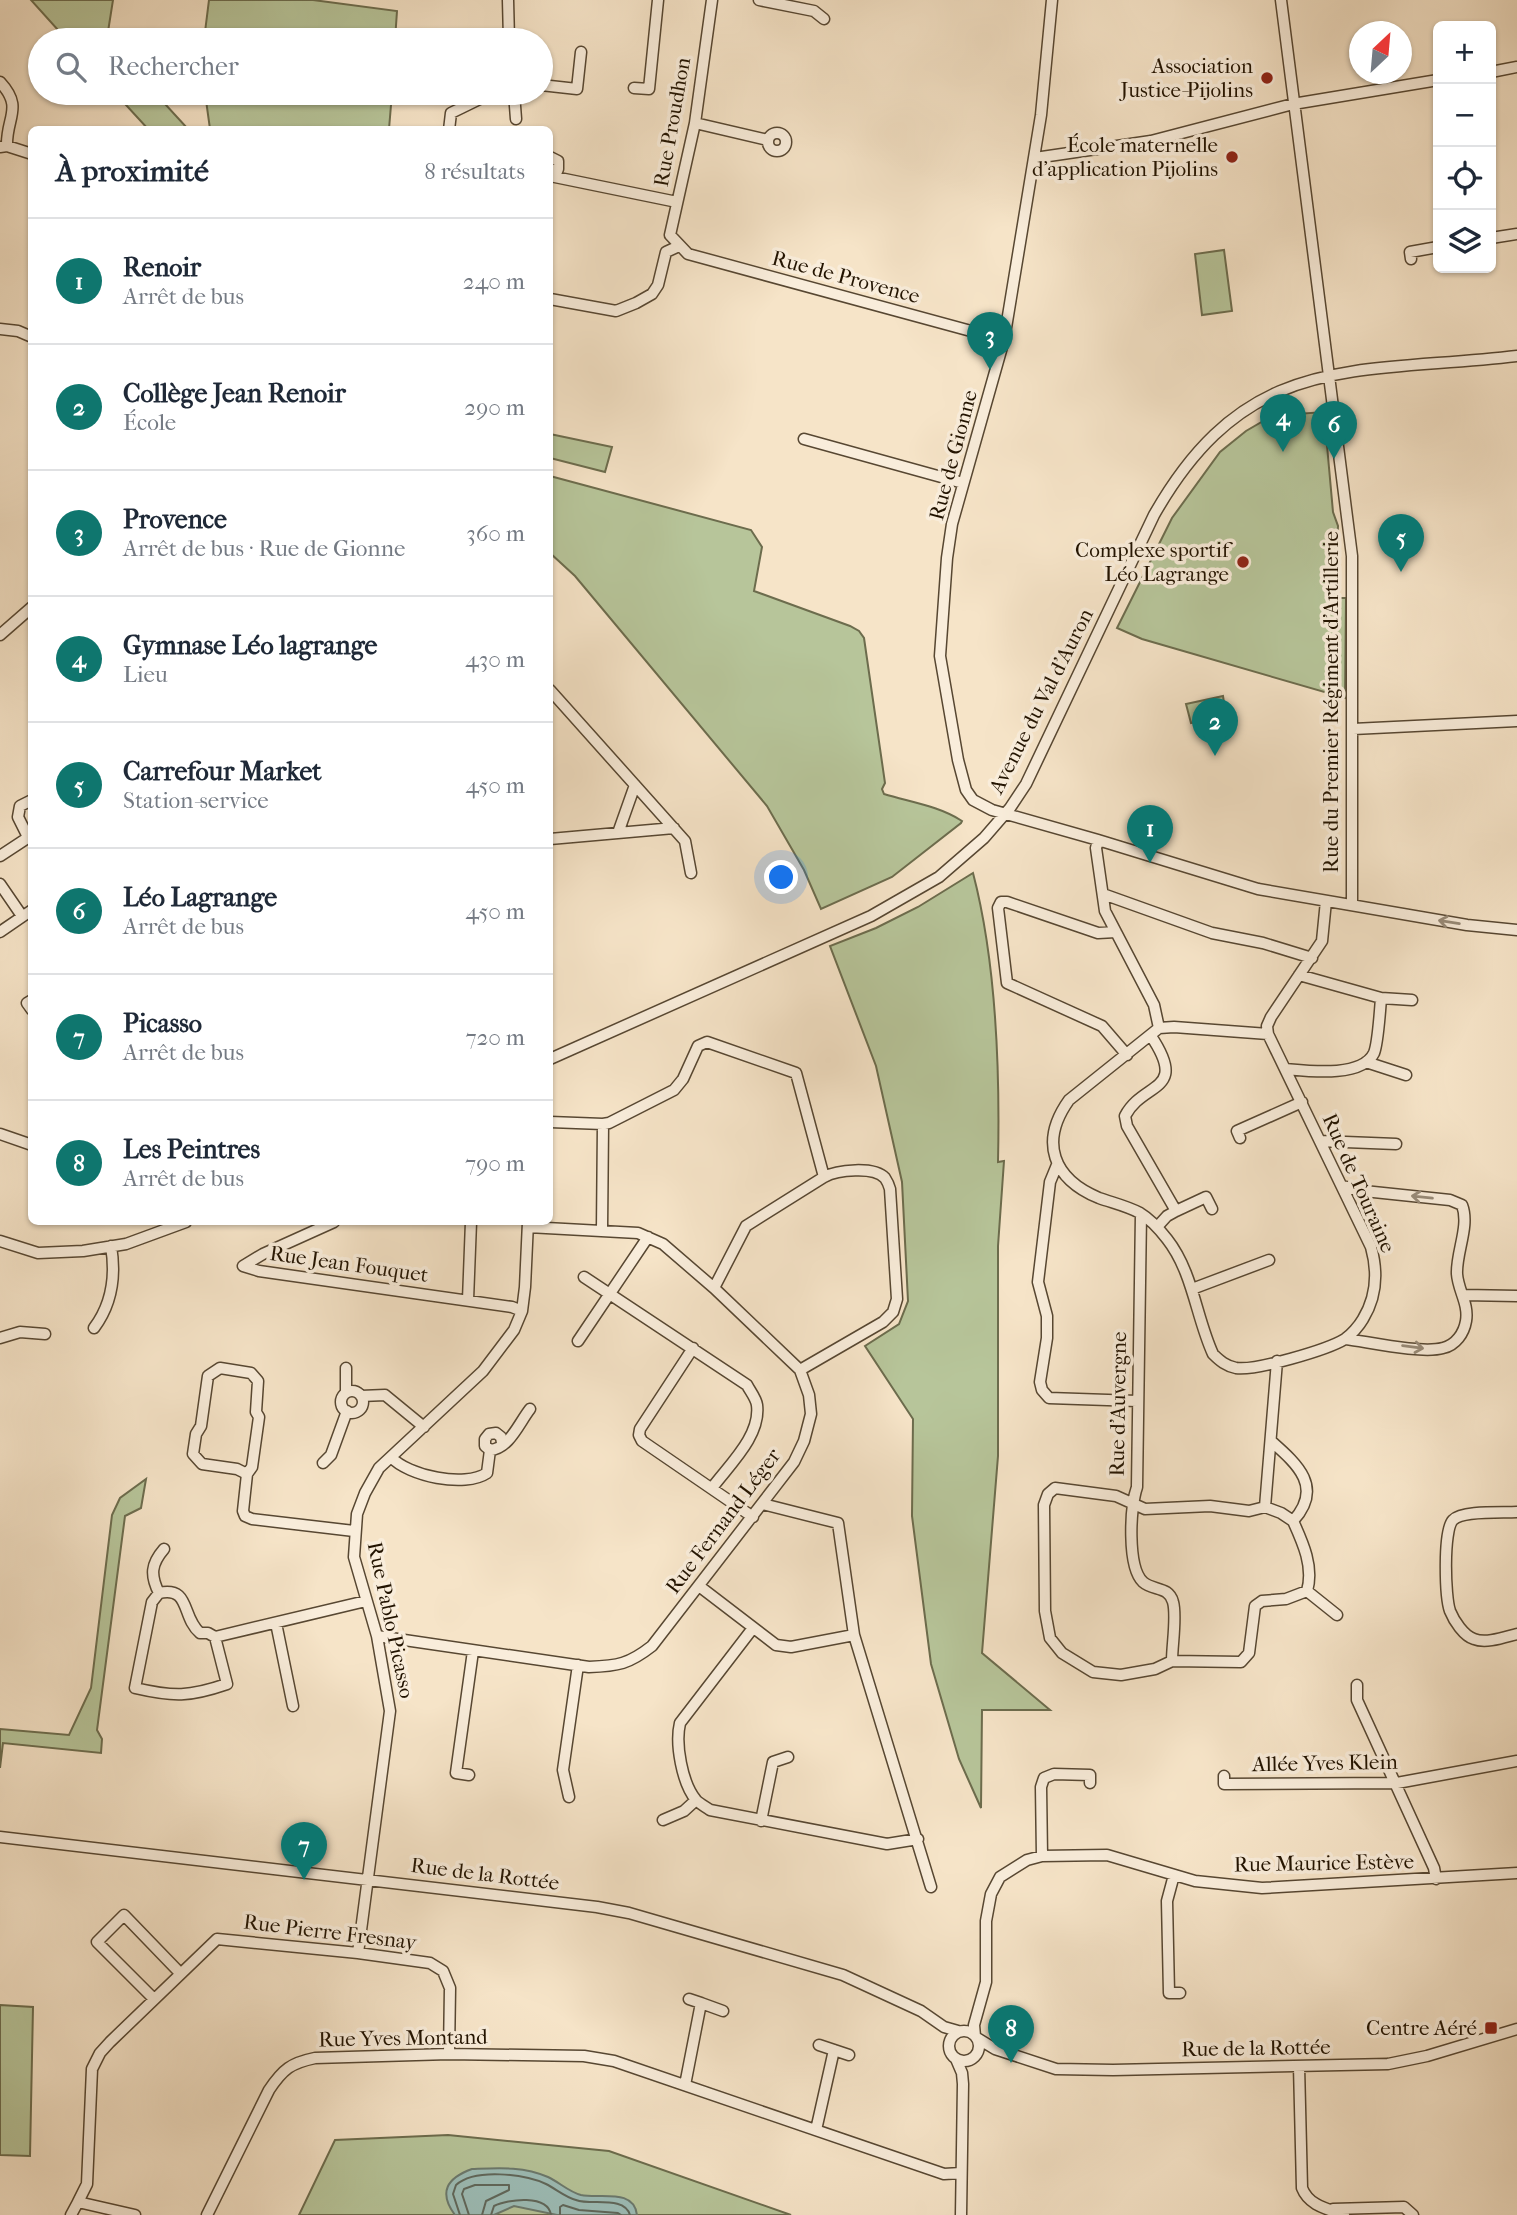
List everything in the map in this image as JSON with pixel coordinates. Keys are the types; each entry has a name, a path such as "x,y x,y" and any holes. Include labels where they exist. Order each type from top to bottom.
{"street":[{"path":"508,0 509,28"},
{"path":"634,88 649,89 658,0"},
{"name":"Rue Proudhon","path":"679,246 670,235 695,122 712,0"},
{"path":"759,0 814,10 824,19"},
{"name":"Rue de Gionne","path":"1052,0 1035,158 1004,340 952,524 947,558 940,644 941,668 965,790 979,804 1005,814 1258,889 1455,923 1517,930"},
{"name":"Rue du Premier Régiment d'Artillerie","path":"1281,0 1353,556 1352,905"},
{"path":"553,86 577,89 581,52"},
{"path":"1496,71 1517,67"},
{"path":"1035,158 1151,141 1293,104 1433,81"},
{"path":"0,82 11,94 13,110 4,147 28,153"},
{"path":"449,126 451,113 467,105"},
{"path":"515,105 516,119"},
{"path":"695,122 768,140"},
{"path":"553,158 558,161 558,169 553,175"},
{"path":"553,176 677,202"},
{"path":"1496,237 1517,234"},
{"path":"553,300 616,311 636,303 652,294 658,285 666,252 679,246"},
{"name":"Rue de Provence","path":"679,246 688,254 1004,340"},
{"path":"1411,259 1410,252 1433,248"},
{"path":"0,329 28,335"},
{"name":"Avenue du Val d'Auron","path":"553,1058 871,916 939,877 963,858 1005,814 1026,784 1154,515 1170,487 1207,441 1230,420 1281,389 1310,380 1366,369 1517,356"},
{"path":"804,439 963,483"},
{"path":"0,635 28,614"},
{"path":"553,693 685,841 691,873"},
{"path":"1353,729 1517,721"},
{"path":"618,833 635,785"},
{"path":"28,802 20,806 18,817 28,833"},
{"path":"553,839 674,828"},
{"path":"0,856 28,837"},
{"path":"1098,840 1096,848 1105,911 1154,1005 1155,1032 1163,1053 1165,1072 1159,1086 1127,1111 1125,1121 1176,1211"},
{"path":"0,884 27,913 0,932"},
{"path":"1103,894 1212,933 1263,943 1312,958"},
{"path":"1326,901 1322,941 1272,1017 1268,1034 1174,1027 1155,1032 1069,1100 1061,1111 1052,1146 1057,1165 1072,1183 1141,1214 1157,1227 1180,1259 1209,1345 1222,1363 1238,1368 1316,1352 1346,1339 1425,1349 1443,1348 1462,1334 1467,1318 1464,1295 1458,1285 1457,1268 1465,1214 1462,1205 1450,1200 1364,1191 1342,1186"},
{"path":"1116,932 1098,933 1007,902 1001,902 998,908 1007,983 1012,988 1095,1022 1107,1030 1127,1055"},
{"path":"1299,975 1381,998 1412,1000"},
{"path":"1286,1069 1326,1073 1366,1062 1374,1053 1381,998"},
{"name":"Rue de Touraine","path":"1268,1034 1371,1247 1377,1277 1371,1303 1362,1321 1346,1339"},
{"path":"553,1122 609,1123 674,1090 683,1079 698,1046 707,1042 796,1073 824,1177"},
{"path":"1366,1062 1406,1075"},
{"path":"1240,1138 1237,1131 1301,1102"},
{"path":"602,1229 603,1124"},
{"path":"0,1134 28,1144"},
{"path":"1320,1141 1396,1143"},
{"path":"1057,1165 1050,1182 1038,1282 1047,1315 1047,1338 1040,1382 1042,1390 1049,1398 1137,1401"},
{"path":"714,1288 746,1226 834,1172 874,1171 885,1178 890,1189 897,1299 893,1312 883,1322 800,1370"},
{"path":"1157,1227 1167,1216 1206,1197 1213,1209"},
{"name":"Rue d'Auvergne","path":"1141,1214 1136,1487 1132,1502 1116,1496 1055,1488 1048,1494 1044,1505 1045,1611 1050,1638 1062,1653 1093,1672 1121,1675 1154,1669 1172,1661 1241,1662 1249,1653 1255,1606 1262,1601 1286,1599 1307,1591"},
{"path":"0,1241 38,1253 83,1251 126,1244 178,1225"},
{"name":"Rue Jean Fouquet","path":"327,1225 243,1266 259,1271 468,1300 522,1311"},
{"path":"468,1300 471,1225"},
{"name":"Rue Pablo Picasso","path":"358,1953 390,1711 377,1636 354,1557 357,1514 379,1468 495,1358 514,1330 522,1311 526,1287 528,1225"},
{"name":"Rue Fernand Léger","path":"377,1636 578,1665 616,1666 634,1660 652,1646 753,1517 794,1462 804,1441 811,1414 809,1395 800,1370 714,1288 663,1244 638,1233 543,1225"},
{"path":"578,1341 648,1237"},
{"path":"94,1328 106,1312 111,1289 111,1246"},
{"path":"1192,1289 1269,1260"},
{"path":"584,1277 747,1385 757,1402 757,1423 712,1488"},
{"path":"1464,1295 1517,1296"},
{"path":"0,1338 20,1332 46,1334"},
{"path":"693,1348 640,1429 639,1435 642,1441 753,1517"},
{"path":"1265,1507 1277,1361"},
{"path":"247,1474 202,1464 193,1454 196,1434 201,1426 208,1376 220,1368 251,1373 258,1381 256,1412 259,1417 252,1467 247,1474 243,1511 245,1516 354,1531"},
{"path":"323,1463 331,1455 347,1411 342,1402 346,1393 346,1368"},
{"path":"346,1393 353,1391 361,1396 385,1395 424,1427"},
{"path":"347,1411 360,1409 363,1403 361,1396"},
{"path":"502,1443 501,1437 496,1433 489,1434 485,1439 485,1446 490,1450 498,1450 502,1443 511,1437 530,1409"},
{"path":"1271,1441 1299,1466 1306,1484 1305,1501 1293,1521"},
{"path":"391,1457 408,1469 457,1482 487,1472 490,1450"},
{"path":"1132,1502 1145,1509 1210,1506 1249,1511 1265,1507 1281,1513 1293,1521 1305,1548 1311,1578 1307,1591 1337,1615"},
{"path":"1132,1502 1134,1567 1142,1581 1169,1594 1174,1603 1172,1661"},
{"path":"763,1504 838,1523 854,1634 931,1887"},
{"path":"1517,1512 1460,1515 1451,1522 1446,1536 1449,1605 1454,1618 1472,1639 1480,1641 1517,1634"},
{"path":"159,1593 151,1578 154,1560 164,1549"},
{"path":"699,1586 776,1645 791,1647 854,1634"},
{"path":"215,1637 227,1684 181,1696 135,1688 152,1602 159,1593 176,1592 182,1599 192,1626 200,1633 215,1637 366,1601"},
{"path":"276,1623 293,1706"},
{"path":"753,1628 680,1723 677,1736 678,1753 696,1800 710,1810 887,1844 918,1839"},
{"path":"469,1775 456,1773 473,1651"},
{"path":"569,1797 563,1770 578,1665"},
{"path":"1357,1685 1357,1700 1397,1783 1434,1868 1436,1879"},
{"path":"761,1821 773,1762 788,1757"},
{"name":"Allée Yves Klein","path":"1224,1776 1224,1784 1397,1783 1517,1761"},
{"path":"1042,1856 1041,1782 1054,1774 1090,1775 1090,1783"},
{"path":"663,1820 684,1811 696,1800"},
{"name":"Rue de la Rottée","path":"0,1837 368,1879 629,1913 843,1975 921,2011 944,2027 969,2032 995,2049 1056,2069 1388,2064 1427,2056 1517,2029"},
{"name":"Rue Maurice Estève","path":"969,2032 986,1982 986,1921 990,1894 1009,1869 1027,1860 1042,1856 1107,1855 1195,1881 1262,1888 1517,1873"},
{"path":"1174,1875 1167,1900 1169,1993 1180,1993"},
{"path":"154,1999 97,1942 124,1915 180,1973"},
{"name":"Rue Pierre Fresnay","path":"71,2215 87,2184 92,2069 100,2053 217,1939 430,1963 443,1971 450,1988 449,2054"},
{"path":"689,1999 723,2011"},
{"path":"685,2085 701,2003"},
{"path":"944,2027 949,2051 962,2073 961,2215"},
{"path":"949,2041 969,2032 979,2046 962,2073"},
{"path":"819,2045 849,2055"},
{"path":"956,2059 973,2057 995,2049"},
{"path":"816,2130 834,2050"},
{"name":"Rue Yves Montand","path":"207,2215 280,2073 297,2062 315,2058 449,2054 584,2056 614,2061 944,2174 961,2173"},
{"path":"1299,2066 1302,2188 1310,2200 1344,2215"},
{"path":"78,2202 135,2215"},
{"path":"1326,2209 1404,2207 1413,2215"}],"green space":[{"path":"31,0 113,0 109,28 56,28"},
{"path":"209,0 313,0 397,11 396,28 206,28"},
{"path":"126,105 166,105 185,126 145,126"},
{"path":"207,105 391,105 389,126 210,126"},
{"path":"1224,250 1232,311 1202,315 1195,254"},
{"name":"Complexe sportif Léo Lagrange","path":"1282,410 1283,415 1324,412 1333,512 1338,526 1335,598 1346,598 1345,698 1142,639 1117,628 1172,518 1220,452 1246,431"},
{"path":"553,435 612,447 605,472 553,459"},
{"path":"553,477 751,530 762,547 754,591 850,626 864,638 885,783 882,789 884,794 944,812 962,821 961,823 892,877 821,909 804,870 767,806 575,576 553,556"},
{"path":"1223,696 1226,716 1191,723 1186,704"},
{"path":"973,873 992,979 997,1054 998,1162 1004,1161 998,1246 998,1456 982,1653 1050,1710 982,1710 981,1808 959,1759 931,1664 912,1516 913,1419 865,1346 899,1324 908,1301 902,1182 876,1066 830,946 876,928 918,907"},
{"path":"146,1479 141,1508 125,1516 97,1730 102,1739 101,1753 3,1743 0,1768 0,1729 69,1735 91,1688 112,1515 120,1498"},
{"path":"0,2005 33,2007 30,2156 0,2155"},
{"path":"448,2135 609,2151 791,2215 299,2215 335,2140"}],"water":[{"path":"510,2168 539,2173 581,2195 615,2196 630,2201 637,2215 557,2215 514,2206 494,2215 455,2215 447,2199 448,2187 456,2177 472,2169"}],"place":[{"name":"Association Justice-Pijolins","path":"1267,78"},
{"name":"École maternelle d'application Pijolins","path":"1232,157"},
{"name":"Provence","path":"990,370"},
{"name":"Gymnase Léo lagrange","path":"1283,452"},
{"name":"Léo Lagrange","path":"1334,459"},
{"name":"Complexe sportif Léo Lagrange","path":"1243,562"},
{"name":"Carrefour Market","path":"1401,572"},
{"name":"Collège Jean Renoir","path":"1215,756"},
{"name":"Renoir","path":"1150,863"},
{"name":"Picasso","path":"304,1880"},
{"name":"Centre Aéré","path":"1491,2028"},
{"name":"Les Peintres","path":"1011,2063"}]}
